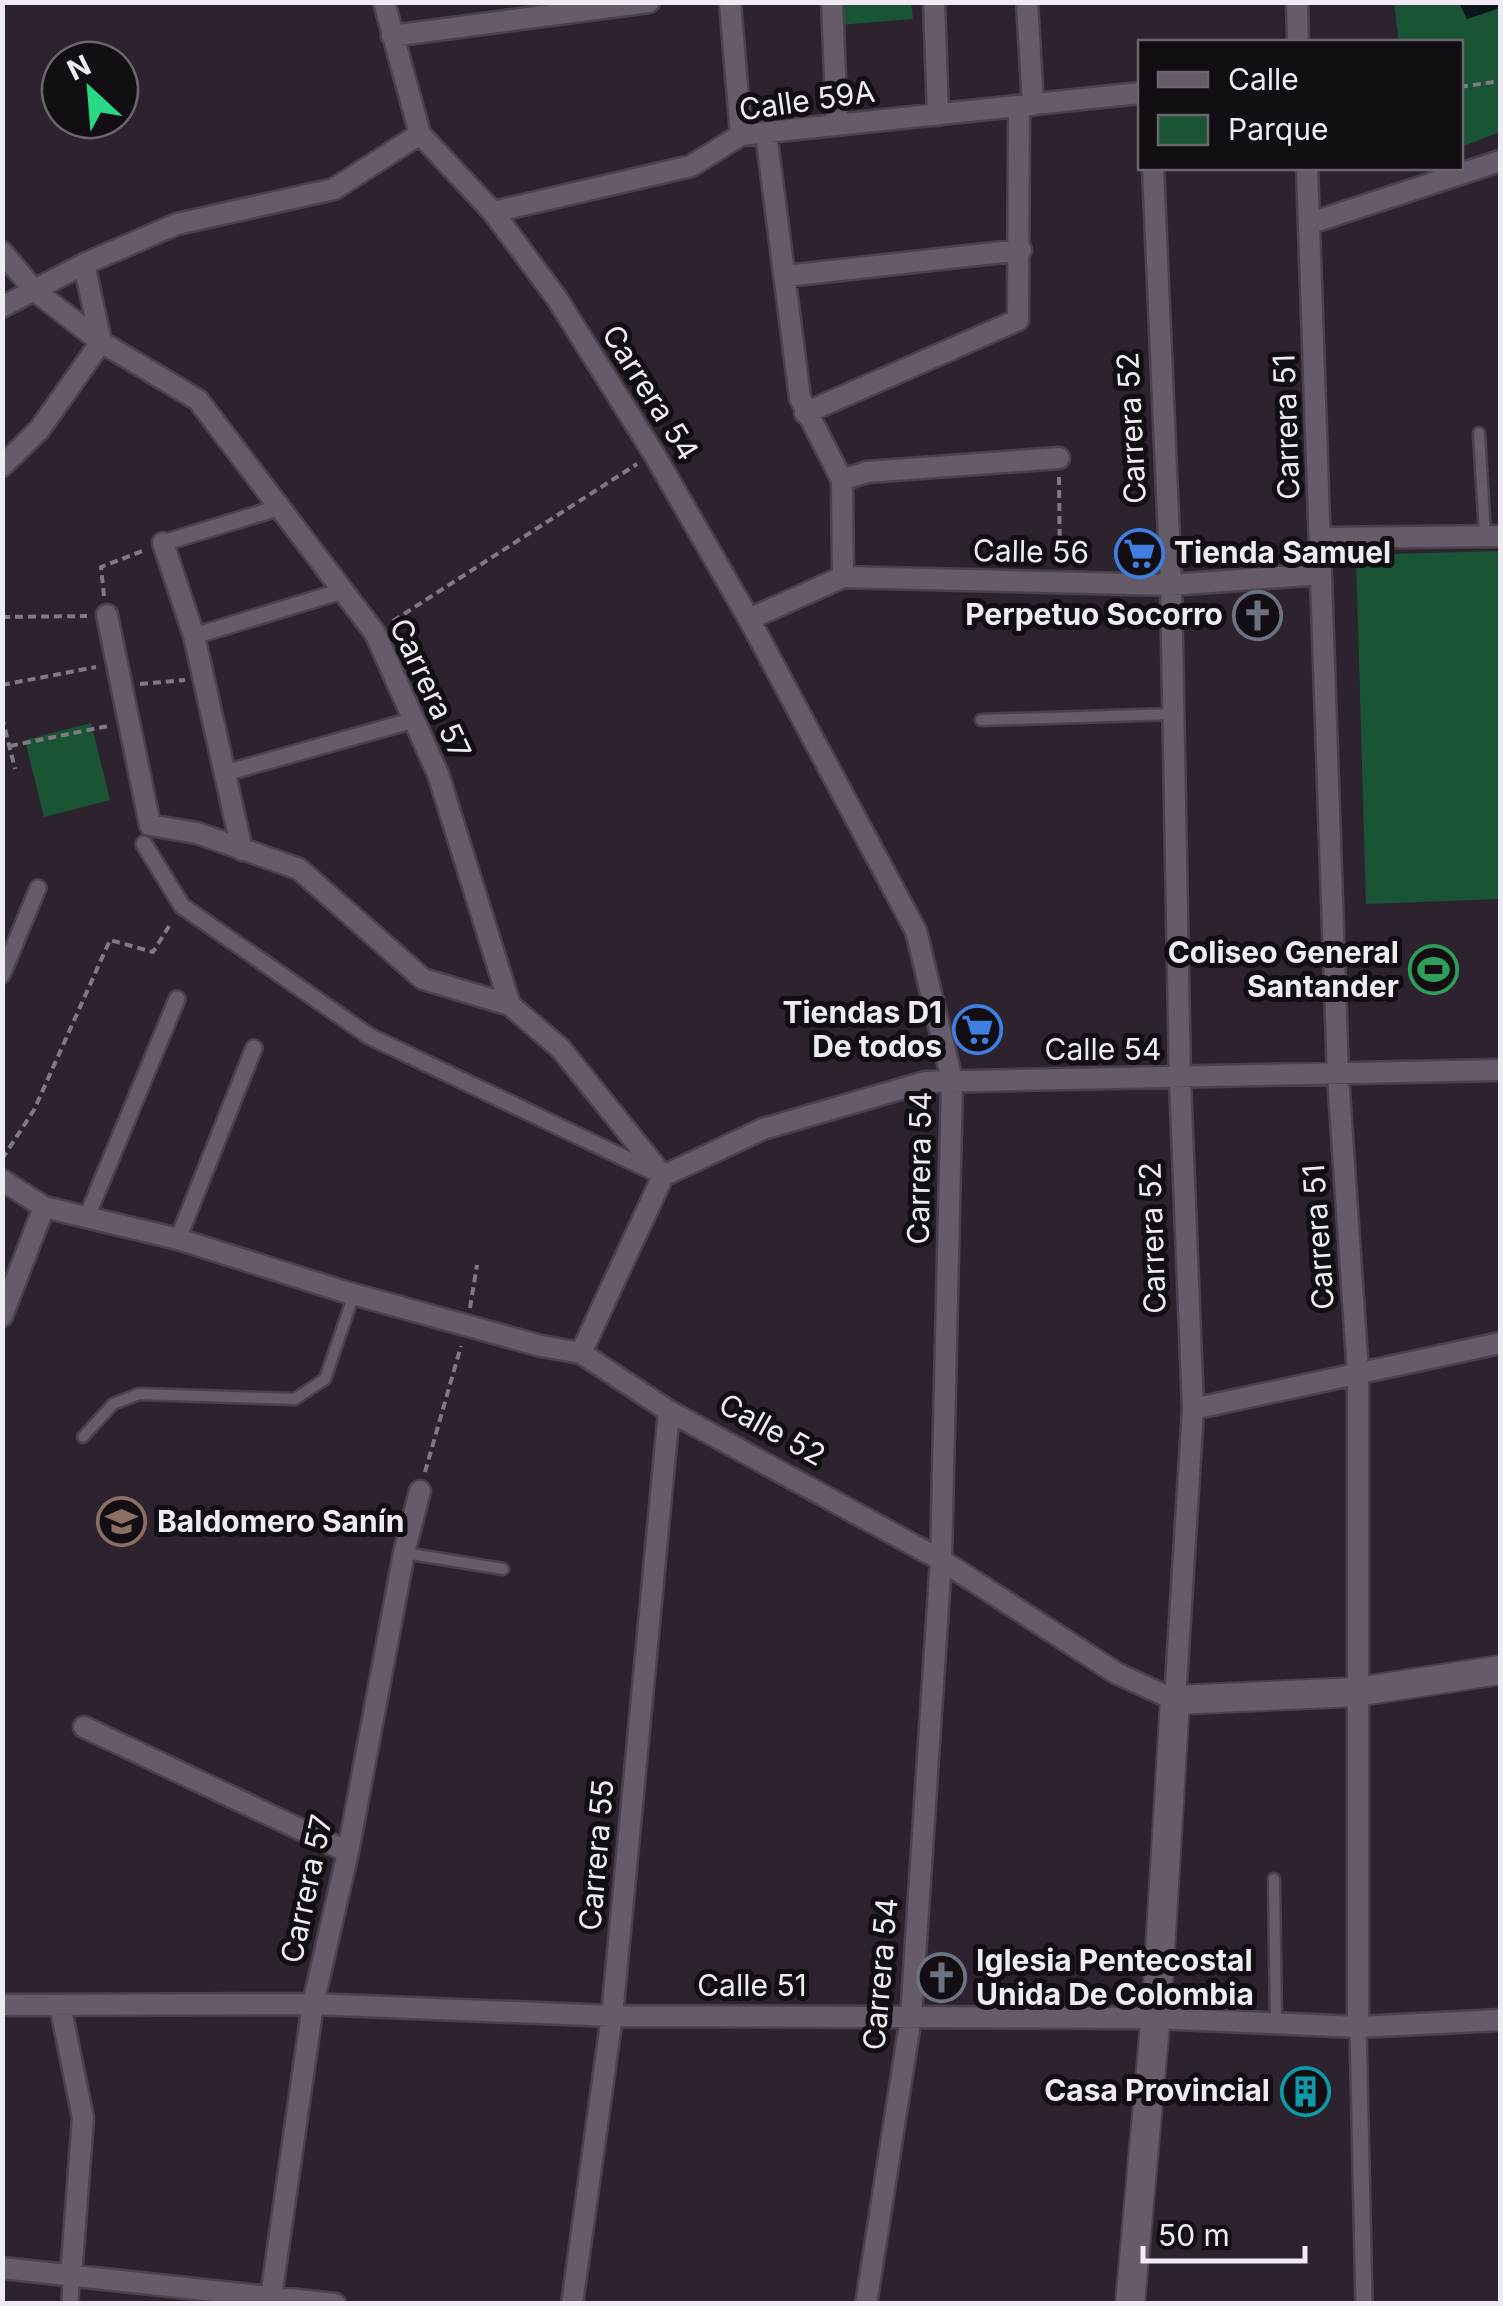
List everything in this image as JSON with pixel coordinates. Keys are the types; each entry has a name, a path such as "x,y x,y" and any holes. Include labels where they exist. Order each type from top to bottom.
{"street":[{"name":"Carrera 54","path":"384,2 420,134 493,212 556,297 654,454 749,619 916,931 952,1080 941,1560 911,2017 866,2304"},
{"path":"392,36 650,2"},
{"path":"730,2 741,135"},
{"path":"832,2 837,125"},
{"path":"934,2 938,114"},
{"path":"805,413 1018,320 1027,2"},
{"path":"1297,2 1298,40"},
{"name":"Calle 59A","path":"493,212 690,166 741,135 1138,93"},
{"path":"766,133 805,413 842,480 843,577"},
{"path":"2,307 84,264 177,224 334,189 420,134"},
{"path":"1311,223 1500,161"},
{"name":"Carrera 52","path":"1130,2304 1155,2018 1192,1409 1180,1080 1171,585 1153,170"},
{"name":"Carrera 51","path":"1307,170 1338,1076 1358,1374 1358,2028 1364,2304"},
{"path":"786,276 1021,250"},
{"name":"Carrera 57","path":"2,252 34,290 101,342 198,400 375,632 438,774 510,1005"},
{"path":"2,466 39,430 101,342 84,264"},
{"path":"842,480 867,472 1059,458"},
{"path":"242,850 205,678 163,543 281,507"},
{"path":"1320,538 1493,535"},
{"name":"Calle 56","path":"749,619 843,577 1171,585 1321,574"},
{"path":"194,636 342,591"},
{"path":"106,615 130,722 147,834 182,906 370,1036 664,1176"},
{"path":"225,773 414,720"},
{"path":"147,834 197,833 299,869 422,979 510,1005 561,1049 664,1176"},
{"path":"2,975 38,888"},
{"path":"86,1220 177,999"},
{"path":"178,1239 254,1048"},
{"name":"Calle 54","path":"664,1176 762,1129 925,1082 1180,1080 1500,1070"},
{"path":"581,1353 664,1176"},
{"name":"Calle 52","path":"2,1180 44,1207 86,1220 178,1239 467,1326 581,1353 670,1411 941,1560 1116,1673 1175,1700 1356,1692 1500,1670"},
{"path":"2,1316 44,1207"},
{"path":"1192,1409 1500,1343"},
{"name":"Carrera 55","path":"572,2304 612,2016 670,1411"},
{"name":"Carrera 57","path":"270,2300 312,2004 348,1852 404,1552 420,1491"},
{"path":"84,1727 348,1852"},
{"name":"Calle 51","path":"2,2005 312,2004 612,2016 1155,2018 1358,2028 1500,2020"},
{"path":"60,2005 83,2118 70,2304"},
{"path":"2,2268 270,2300 335,2304"}],"lane":[{"path":"1479,433 1493,535"},
{"path":"981,720 1173,714"},
{"path":"83,1437 113,1404 139,1394 295,1399 325,1378 354,1294"},
{"path":"404,1552 503,1568"},
{"path":"1274,1879 1276,2021"}],"path":[{"path":"1463,87 1500,81"},
{"path":"375,632 654,454"},
{"path":"1059,458 1060,582"},
{"path":"2,617 106,615 101,567 163,543"},
{"path":"2,685 118,662"},
{"path":"123,686 205,678"},
{"path":"2,716 16,768"},
{"path":"10,746 130,722"},
{"path":"2,1159 34,1110 110,940 153,952 182,906"},
{"path":"420,1491 467,1326 477,1265"}],"green space":[{"path":"838,3 911,3 913,19 839,25"},
{"path":"1394,3 1500,3 1500,132 1463,146 1463,40 1399,40"},
{"path":"1500,551 1500,899 1366,904 1356,555"},
{"path":"91,723 110,800 44,817 25,740"}],"shaded area":[{"path":"1459,3 1500,3 1500,8 1467,19"}],"place":[{"name":"Tienda Samuel","path":"1139,553"},
{"name":"Perpetuo Socorro","path":"1258,615"},
{"name":"Coliseo General Santander","path":"1434,970"},
{"name":"Tiendas D1 De todos","path":"977,1030"},
{"name":"Baldomero Sanín","path":"122,1522"},
{"name":"Iglesia Pentecostal Unida De Colombia","path":"941,1978"},
{"name":"Casa Provincial","path":"1305,2091"}]}
